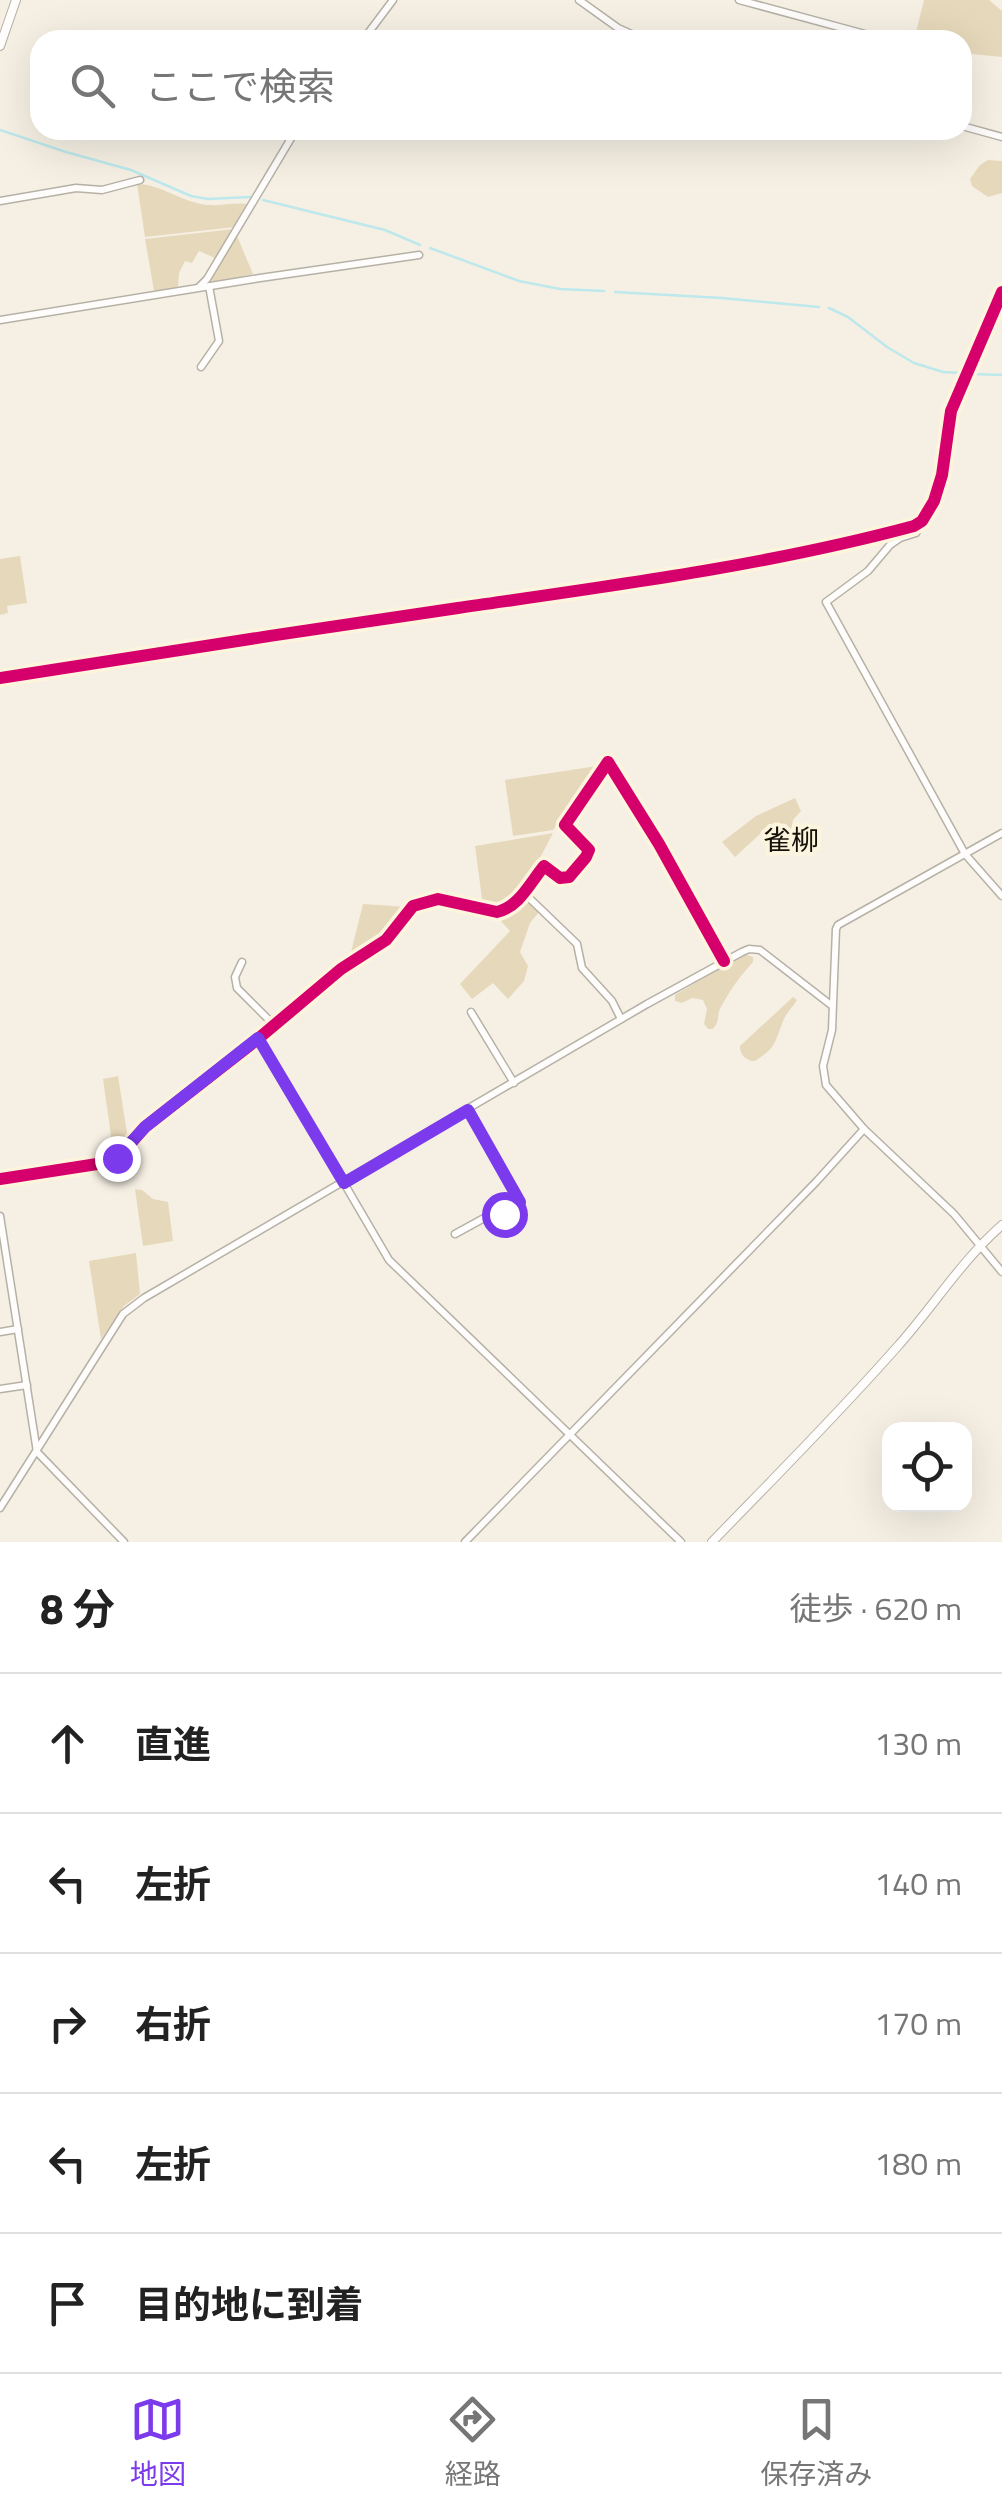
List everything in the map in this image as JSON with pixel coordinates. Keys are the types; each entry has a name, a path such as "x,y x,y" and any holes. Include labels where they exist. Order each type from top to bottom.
{"street":[{"path":"0,46 16,0"},
{"path":"370,30 393,0"},
{"path":"582,2 596,0"},
{"path":"740,0 850,30"},
{"path":"582,2 622,30"},
{"path":"972,129 1002,137"},
{"path":"198,288 208,279 290,140"},
{"path":"0,201 76,188 102,190 140,180"},
{"path":"0,320 419,255"},
{"path":"200,366 218,341 209,286"},
{"path":"1002,292 952,411 942,475 934,501 916,533 890,545 868,571 826,602 965,854 1002,896"},
{"path":"0,678 649,580 799,553 922,521"},
{"path":"0,1179 117,1158 145,1127 341,968 386,940 412,906 438,899 503,912 513,906 544,866 564,879 569,878 589,850 565,826 608,762 724,961"},
{"path":"1002,833 838,925 832,1030 823,1066 826,1085 864,1128 952,1212 1002,1272"},
{"path":"524,892 577,944 582,968 612,1001 621,1019"},
{"path":"0,1508 122,1314 183,1275 621,1019 749,949 760,950 831,1005"},
{"path":"242,962 235,977 237,988 274,1025"},
{"path":"471,1012 514,1083"},
{"path":"258,1038 389,1260 681,1542"},
{"path":"455,1234 486,1217 512,1212 520,1206 468,1110"},
{"path":"465,1542 864,1128"},
{"path":"0,1216 37,1452 124,1542"},
{"path":"712,1542 868,1381 981,1244 1002,1225"},
{"path":"0,1332 18,1329"},
{"path":"0,1389 26,1385"}],"shaded area":[{"path":"924,0 989,0 1002,11 1002,57 972,54 972,30 916,30"},
{"path":"988,160 1002,161 1002,193 988,197 972,186 970,179"},
{"path":"137,184 199,204 249,204 235,227 145,237"},
{"path":"234,229 215,258 199,251 192,263 185,261 178,287 154,291 145,239"},
{"path":"237,236 253,274 213,283 210,278"},
{"path":"20,556 27,603 7,606 8,613 0,615 0,559"},
{"path":"597,766 553,830 513,836 505,780"},
{"path":"795,798 801,811 793,820 783,853 770,850 773,844 761,833 735,857 722,842 756,816"},
{"path":"553,833 516,894 500,908 483,906 475,846"},
{"path":"525,898 539,912 530,923 520,952 528,966 524,981 508,999 493,983 472,999 460,984 510,931 500,920 514,912"},
{"path":"363,904 407,907 380,941 349,960"},
{"path":"747,955 753,957 753,962 725,999 713,1029 704,1024 707,1009 703,1000 675,1001 675,995"},
{"path":"793,997 797,1000 771,1048 755,1061 746,1059 740,1046"},
{"path":"118,1076 127,1133 134,1133 114,1157 103,1079"},
{"path":"135,1189 168,1202 173,1241 143,1246"},
{"path":"136,1253 140,1294 124,1306 101,1339 89,1261"}],"waterway":[{"path":"0,130 131,170 191,196 250,197"},
{"path":"263,200 385,230 420,245"},
{"path":"430,248 519,281 560,289 604,291"},
{"path":"615,292 819,307"},
{"path":"829,308 914,363 962,373"},
{"path":"972,374 1002,375"}],"cycle path":[{"path":"0,678 687,574 801,553 914,526 922,521 934,501 942,475 951,411 1002,292"},
{"path":"0,1179 110,1162 145,1127 341,969 386,940 413,906 438,899 497,912 518,900 544,866 560,878 569,877 589,850 565,825 608,762 724,961"}],"district":[{"name":"雀柳","path":"791,839"}],"route":[{"path":"117,1158 145,1127 258,1038 344,1183 468,1110 520,1202 518,1210 504,1214"}]}
